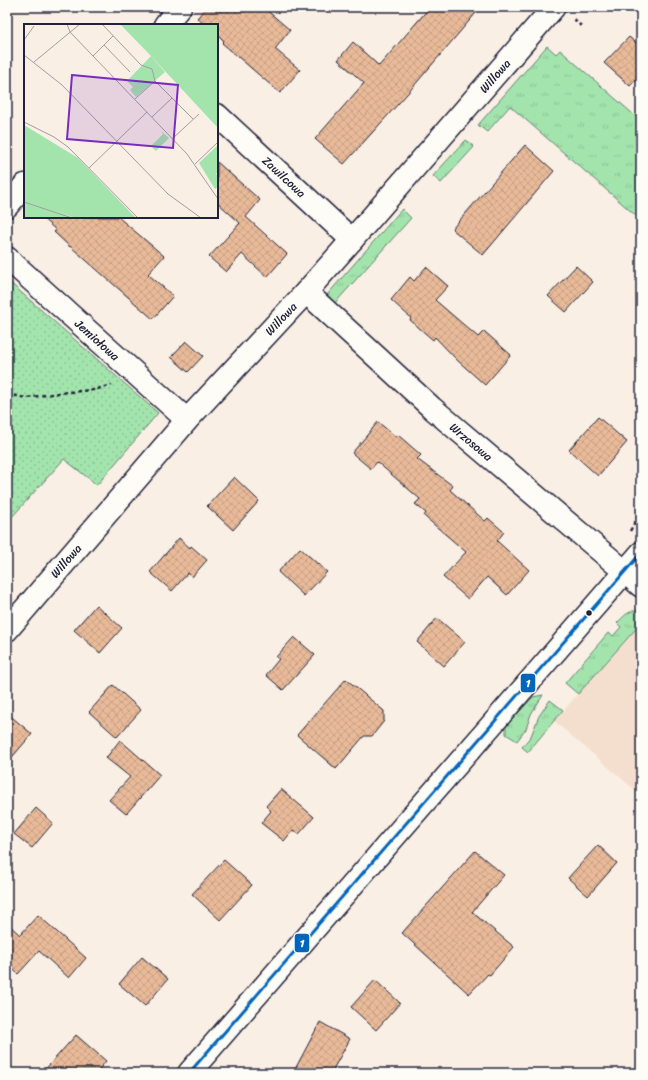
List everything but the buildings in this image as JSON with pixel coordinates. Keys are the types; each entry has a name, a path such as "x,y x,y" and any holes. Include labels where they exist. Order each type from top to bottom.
{"street":[{"path":"166,24 180,7"},
{"name":"Willowa","path":"7,630 187,420 306,292 352,240 549,9"},
{"name":"Zawilcowa","path":"218,116 352,240"},
{"path":"7,206 24,186"},
{"name":"Jemiołowa","path":"7,258 187,420"},
{"name":"Wrzosowa","path":"306,292 432,408 641,586"},
{"path":"189,1073 641,553"}],"path":[{"path":"7,394 26,398 93,390 140,379"}],"shaded area":[{"path":"641,623 641,795 554,721"}],"green space":[{"path":"547,46 556,54 560,50 641,121 641,220 510,106 487,132 478,125"},
{"path":"466,140 474,147 441,183 433,176"},
{"path":"402,209 411,218 335,303 327,295"},
{"path":"7,280 158,413 97,485 64,459 11,518 7,515"},
{"path":"637,610 641,611 641,623 578,694 565,683 608,633 613,636 621,627 617,623 628,613"},
{"path":"543,695 531,714 526,729 517,741 506,734 506,726 533,697"},
{"path":"550,700 563,710 528,752 522,747 531,736 539,716"}],"transit line":[{"name":"1","path":"189,1073 641,553"}]}
